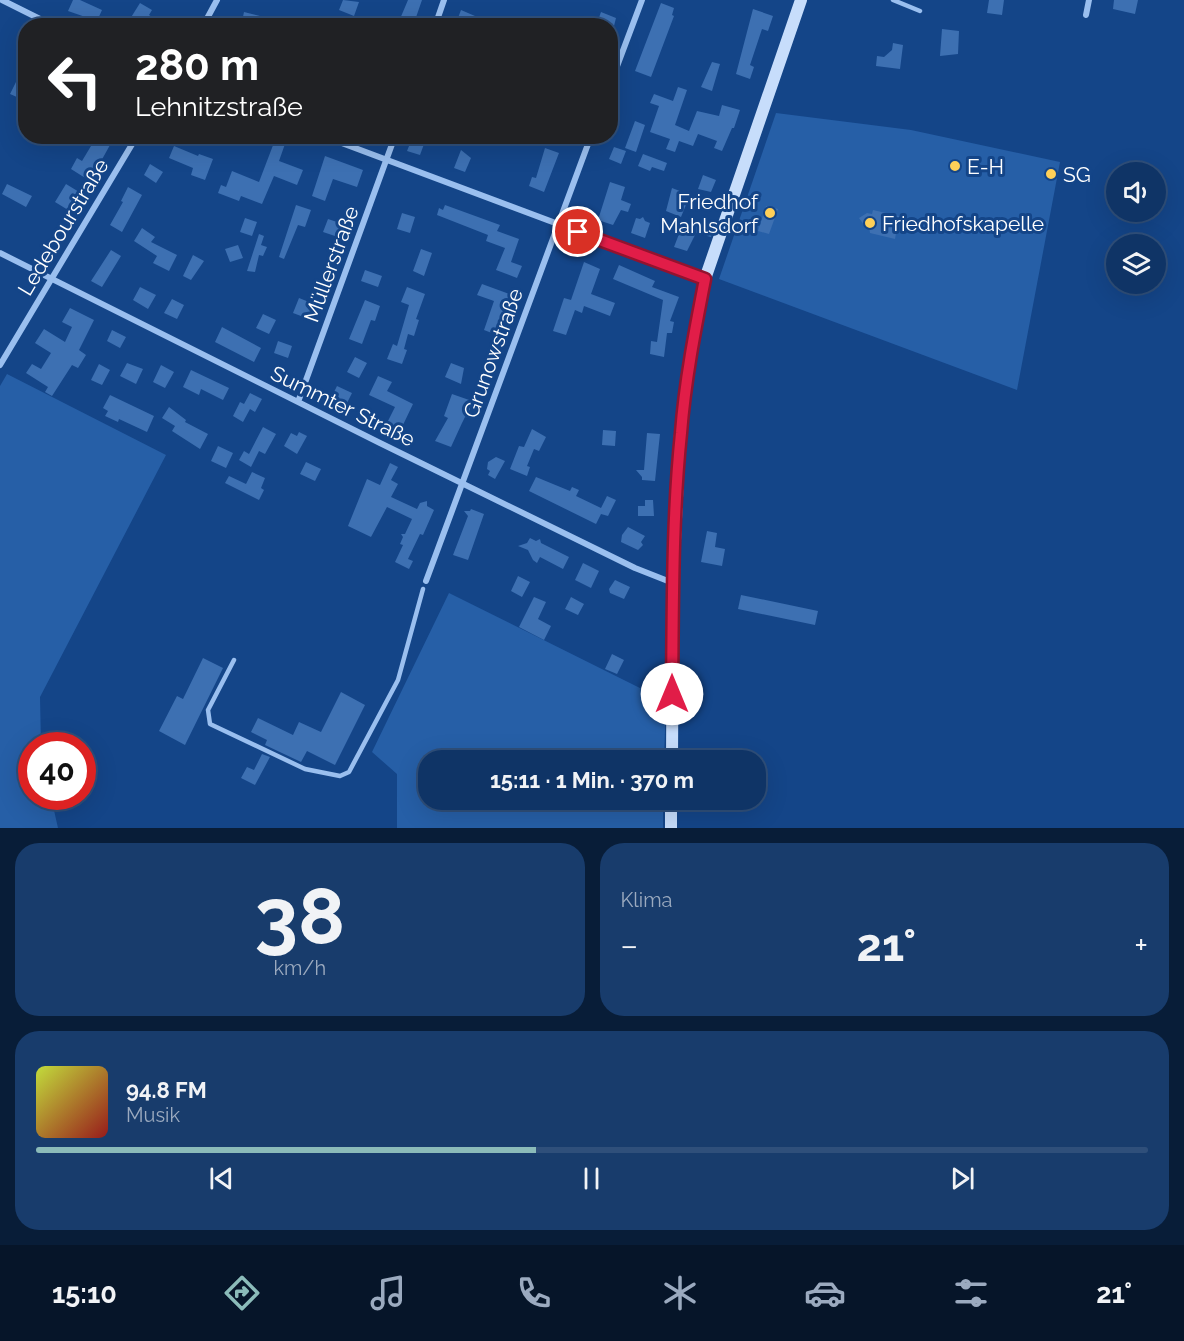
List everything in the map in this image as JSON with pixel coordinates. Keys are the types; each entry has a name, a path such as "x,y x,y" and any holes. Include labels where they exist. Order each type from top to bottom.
{"street":[{"path":"2,0 38,18"},
{"path":"207,18 217,0"},
{"path":"438,18 444,0"},
{"path":"618,64 642,0"},
{"path":"672,750 673,583 680,434 690,359 705,279 801,0"},
{"path":"1086,15 1089,0"},
{"name":"Ledebourstraße","path":"0,365 132,144"},
{"path":"344,144 705,279"},
{"name":"Müllerstraße","path":"298,402 392,144"},
{"name":"Grunowstraße","path":"426,581 588,144"},
{"name":"Summter Straße","path":"0,253 462,483 642,571 673,583"},
{"path":"671,810 671,828"}],"lane":[{"path":"893,0 920,11"},
{"path":"234,660 208,710 210,723 305,769 340,776 350,772 398,680 423,589"}],"shaded area":[{"path":"776,113 911,130 1060,162 1017,390 719,279"},
{"path":"7,374 166,455 40,697 41,732 18,732 18,810 54,810 58,828 0,828 0,386"},
{"path":"449,593 666,701 664,750 418,750 418,810 663,810 663,828 397,828 397,774 372,752"}],"building":[{"path":"73,0 80,0 102,10 98,18 88,18 68,11"},
{"path":"343,0 359,2 354,16 339,10"},
{"path":"408,0 422,0 416,18 400,18"},
{"path":"989,0 1004,0 1002,15 987,13"},
{"path":"1114,0 1138,0 1135,14 1113,9"},
{"path":"140,3 152,10 149,15 154,18 140,18 131,18"},
{"path":"661,3 674,8 672,15 674,16 651,77 635,71"},
{"path":"753,9 773,16 768,31 762,29 750,65 754,67 750,79 736,74"},
{"path":"461,10 475,16 474,18 458,18"},
{"path":"244,12 260,16 260,18 243,18"},
{"path":"601,12 616,18 599,18"},
{"path":"942,29 959,31 958,54 940,56"},
{"path":"893,43 903,45 900,69 876,66 877,56 884,57 892,50"},
{"path":"712,62 720,64 712,91 701,87"},
{"path":"16,82 18,83 18,98 10,94"},
{"path":"678,87 687,90 675,125 689,131 697,111 719,116 722,105 740,110 722,151 714,148 717,141 698,134 693,146 679,141 675,152 666,149 670,139 650,132 659,106 650,103 654,94 673,101"},
{"path":"635,121 645,125 636,152 625,148"},
{"path":"92,144 111,144 90,181 71,169 77,158 82,161"},
{"path":"273,144 285,144 279,161 303,170 297,185 274,176 262,204 241,196 239,201 218,193 221,185 226,187 232,171 259,182"},
{"path":"410,144 424,144 420,155 407,151"},
{"path":"174,146 198,156 199,154 213,159 205,180 191,175 193,168 169,158"},
{"path":"614,147 626,151 621,164 609,159"},
{"path":"545,148 559,153 544,192 529,186 532,177 536,178"},
{"path":"461,150 471,158 465,172 454,168"},
{"path":"643,154 667,163 664,171 652,167 650,171 638,166"},
{"path":"325,156 363,170 357,187 333,179 325,201 312,196"},
{"path":"150,164 163,172 156,183 144,175"},
{"path":"703,175 716,180 711,192 698,189"},
{"path":"610,182 625,187 621,200 631,204 628,212 621,210 613,225 598,220"},
{"path":"7,184 32,196 26,207 2,194"},
{"path":"66,184 84,195 73,213 55,202"},
{"path":"128,187 142,195 122,232 110,225 123,202 121,201"},
{"path":"672,188 690,195 681,217 666,211"},
{"path":"296,205 311,210 305,227 298,225 284,259 279,257"},
{"path":"445,205 500,225 497,231 519,239 511,262 522,266 517,278 496,270 505,248 486,241 488,235 437,215 439,208 443,210"},
{"path":"766,206 778,209 769,234 758,231"},
{"path":"873,210 899,216 895,239 870,233 869,226 864,225 859,218 867,213 872,214"},
{"path":"402,213 415,217 410,233 397,229"},
{"path":"643,217 650,223 645,238 631,233 636,218"},
{"path":"245,218 257,222 252,236 240,232"},
{"path":"328,219 343,224 338,237 323,232"},
{"path":"684,221 713,231 711,237 696,233 687,251 674,247"},
{"path":"142,228 155,237 151,242 177,255 169,271 153,263 157,256 134,241"},
{"path":"259,234 264,236 261,245 267,247 263,256 259,255 255,272 247,271"},
{"path":"238,245 243,258 230,262 225,249"},
{"path":"421,249 432,253 424,276 413,271"},
{"path":"111,250 121,256 102,287 91,281"},
{"path":"193,255 204,261 191,280 183,276"},
{"path":"584,262 600,269 591,294 615,303 610,316 584,306 582,313 575,310 566,335 553,331 564,298 571,300"},
{"path":"619,265 655,281 652,287 679,297 670,321 674,322 672,333 667,333 664,357 650,354 651,341 657,342 663,300 613,279"},
{"path":"365,270 382,276 378,287 361,281"},
{"path":"482,284 512,295 497,335 484,330 494,301 477,295"},
{"path":"140,287 156,295 148,309 133,300"},
{"path":"407,287 425,294 416,319 419,320 414,336 408,334 404,349 407,350 402,364 387,359 393,344 397,346 409,305 401,302"},
{"path":"299,298 314,304 309,319 293,313"},
{"path":"172,299 184,305 177,319 164,313"},
{"path":"365,300 380,306 375,321 371,320 362,344 349,339"},
{"path":"70,308 94,320 79,350 86,355 78,368 72,365 52,396 45,392 48,387 26,373 32,364 41,369 51,353 35,343 44,329 65,342 72,327 62,322"},
{"path":"263,314 276,320 269,334 256,328"},
{"path":"222,327 261,348 254,362 215,342"},
{"path":"112,330 126,337 120,348 107,341"},
{"path":"278,341 292,346 288,358 274,353"},
{"path":"355,357 367,363 359,378 347,372"},
{"path":"127,363 143,369 136,384 120,376"},
{"path":"451,363 464,368 461,384 445,377"},
{"path":"99,364 110,370 102,385 91,380"},
{"path":"161,365 174,372 165,388 153,382"},
{"path":"191,370 229,388 223,400 201,389 199,395 183,387"},
{"path":"378,376 392,382 387,391 413,404 402,427 397,424 395,428 387,423 395,407 369,395"},
{"path":"337,386 352,393 346,405 331,398"},
{"path":"250,393 262,399 255,412 250,409 243,422 233,416 240,402 244,404"},
{"path":"452,394 472,401 468,418 465,417 451,447 435,441 448,418 444,416"},
{"path":"110,395 154,416 147,432 119,419 118,422 105,416 108,411 103,408"},
{"path":"169,407 186,420 185,422 208,434 200,449 172,431 175,426 162,418"},
{"path":"263,427 276,434 265,454 259,451 251,467 239,460 244,451 249,454"},
{"path":"532,429 546,437 539,451 534,449 527,466 530,467 527,476 510,469 519,446 524,447"},
{"path":"603,430 616,431 615,446 602,445"},
{"path":"299,432 307,436 297,454 284,446 291,433 297,436"},
{"path":"647,433 660,434 655,481 642,480 636,470 644,470"},
{"path":"218,446 233,453 226,468 211,461"},
{"path":"496,457 505,461 495,479 488,475 490,471 487,469 488,462"},
{"path":"306,462 321,469 315,481 300,474"},
{"path":"390,463 398,467 391,480 398,484 391,497 417,509 420,503 427,501 427,506 434,510 423,535 420,534 408,559 413,561 409,569 395,562 403,545 400,544 403,537 401,534 405,534 412,519 387,507 371,537 348,526 367,479 380,485"},
{"path":"252,472 265,478 261,488 264,490 259,500 225,483 229,476 246,484"},
{"path":"536,477 570,491 572,487 579,490 576,496 601,508 607,496 616,500 608,516 601,514 596,524 529,491"},
{"path":"645,500 653,500 654,516 638,516 638,506 645,506"},
{"path":"471,509 484,514 468,560 453,555 468,516 464,511"},
{"path":"628,527 645,536 641,542 643,545 638,550 621,542 622,535"},
{"path":"707,531 717,533 715,547 725,549 722,566 701,562"},
{"path":"530,538 536,541 540,539 541,543 569,557 563,569 540,557 537,563 528,550 518,546 527,543"},
{"path":"583,563 599,571 591,588 575,580"},
{"path":"518,576 530,582 522,597 511,591"},
{"path":"615,580 630,587 624,599 610,593 609,589"},
{"path":"741,595 818,611 815,625 738,609"},
{"path":"534,597 546,602 538,619 551,626 544,640 519,627"},
{"path":"571,597 584,604 578,615 565,609"},
{"path":"612,654 624,660 617,674 605,669"},
{"path":"203,658 223,668 185,745 159,731 177,696 183,699"},
{"path":"341,692 365,705 335,765 307,751 301,762 265,745 267,740 251,732 258,718 293,735 299,722 321,732"},
{"path":"262,754 270,757 255,785 241,778 247,767 254,770"}],"place":[{"name":"E-H","path":"955,166"},
{"name":"SG","path":"1051,174"},
{"name":"Friedhof Mahlsdorf","path":"770,213"},
{"name":"Friedhofskapelle","path":"870,223"}],"route":[{"path":"578,232 705,279 690,359 680,434 673,583 672,694"}]}
